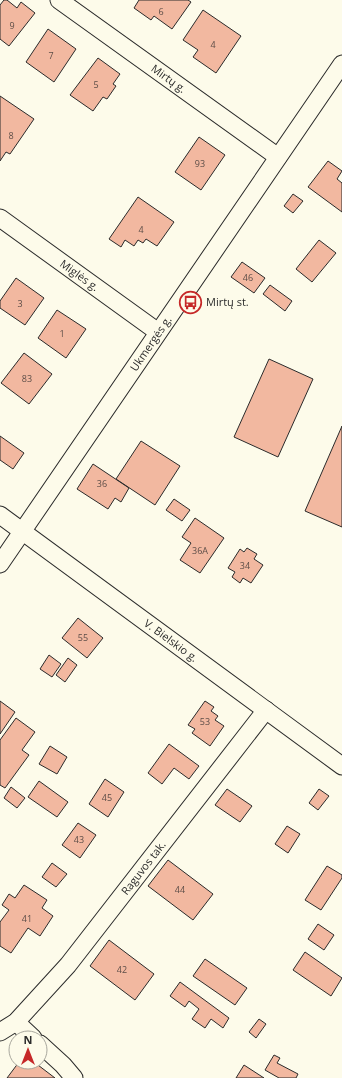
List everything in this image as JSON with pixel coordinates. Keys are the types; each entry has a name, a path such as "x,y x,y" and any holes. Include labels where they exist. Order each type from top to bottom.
{"street":[{"name":"Mirtų g.","path":"59,0 278,157"},
{"name":"Ukmergės g.","path":"0,564 342,64"},
{"name":"Miglės g.","path":"0,218 158,332"},
{"name":"V. Bielskio g.","path":"0,515 342,766"},
{"name":"Raguvos tak.","path":"0,1032 16,1022 68,965 266,710"},
{"path":"16,1022 24,1030"},
{"path":"48,1051 64,1065 74,1078"}],"building":[{"path":"4,0 7,0 17,8 21,2 35,13 9,46 0,39 0,5"},
{"path":"139,0 188,0 191,2 172,29 154,16 151,20 134,8"},
{"path":"203,10 241,36 216,73 193,57 198,50 183,40"},
{"path":"48,29 76,49 54,82 26,62"},
{"path":"98,58 120,74 113,84 116,86 107,99 103,97 93,111 70,95"},
{"path":"0,96 34,119 10,154 6,152 0,161"},
{"path":"199,137 225,155 201,190 175,172"},
{"path":"328,161 342,171 337,179 342,183 342,212 308,187"},
{"path":"293,194 303,201 293,213 284,206"},
{"path":"138,197 174,222 157,246 146,239 143,243 138,240 134,246 125,240 121,247 109,239"},
{"path":"319,240 336,253 312,282 296,269"},
{"path":"242,262 265,278 254,293 231,277"},
{"path":"16,278 44,298 25,325 0,308 0,301"},
{"path":"270,285 292,301 285,311 263,294"},
{"path":"57,310 86,329 66,358 38,338"},
{"path":"24,353 52,374 29,404 1,383"},
{"path":"269,359 313,379 278,457 234,437"},
{"path":"342,426 342,527 305,511"},
{"path":"0,436 24,453 13,469 0,460"},
{"path":"141,441 180,466 155,505 116,479"},
{"path":"93,464 129,488 121,502 115,498 108,509 77,489"},
{"path":"174,499 190,510 182,521 166,510"},
{"path":"195,518 224,538 200,573 180,560 191,543 182,537"},
{"path":"247,548 257,554 254,559 263,565 251,583 243,578 240,583 232,577 235,572 228,568 240,549 244,552"},
{"path":"78,618 103,638 87,658 62,638"},
{"path":"49,655 61,664 52,677 40,669"},
{"path":"68,658 77,665 65,682 56,675"},
{"path":"0,701 15,712 0,734"},
{"path":"205,701 214,707 211,711 218,716 215,720 224,726 210,746 192,733 195,729 188,725"},
{"path":"16,718 35,732 22,750 29,755 5,788 0,785 0,740"},
{"path":"169,744 199,766 189,779 174,768 162,784 148,773"},
{"path":"50,746 67,757 57,774 39,764"},
{"path":"105,779 124,792 108,817 89,804"},
{"path":"39,781 68,802 57,817 28,797"},
{"path":"11,787 25,798 17,808 4,798"},
{"path":"227,789 252,806 240,822 215,805"},
{"path":"319,789 329,796 318,810 309,803"},
{"path":"78,823 96,835 80,858 62,845"},
{"path":"287,826 300,834 288,853 275,844"},
{"path":"168,860 213,894 193,920 148,886"},
{"path":"52,863 67,874 56,887 42,877"},
{"path":"327,866 342,875 342,878 321,910 305,900"},
{"path":"24,885 47,900 42,908 53,916 40,936 28,928 11,953 0,946 0,922 9,910 2,905 9,894 15,898"},
{"path":"318,924 334,935 324,950 308,939"},
{"path":"109,940 154,974 135,1000 90,966"},
{"path":"305,952 342,978 331,996 293,970"},
{"path":"205,959 247,988 235,1005 193,976"},
{"path":"180,982 229,1018 223,1028 211,1019 205,1028 192,1019 199,1009 189,1001 185,1007 170,996"},
{"path":"259,1019 266,1024 256,1038 249,1032"},
{"path":"274,1055 280,1058 277,1063 298,1074 296,1078 279,1078 265,1070"},
{"path":"244,1065 264,1078 236,1078"},
{"path":"13,1070 44,1070 55,1078 7,1078"}],"place":[{"name":"Mirtų st.","path":"190,302"}]}
